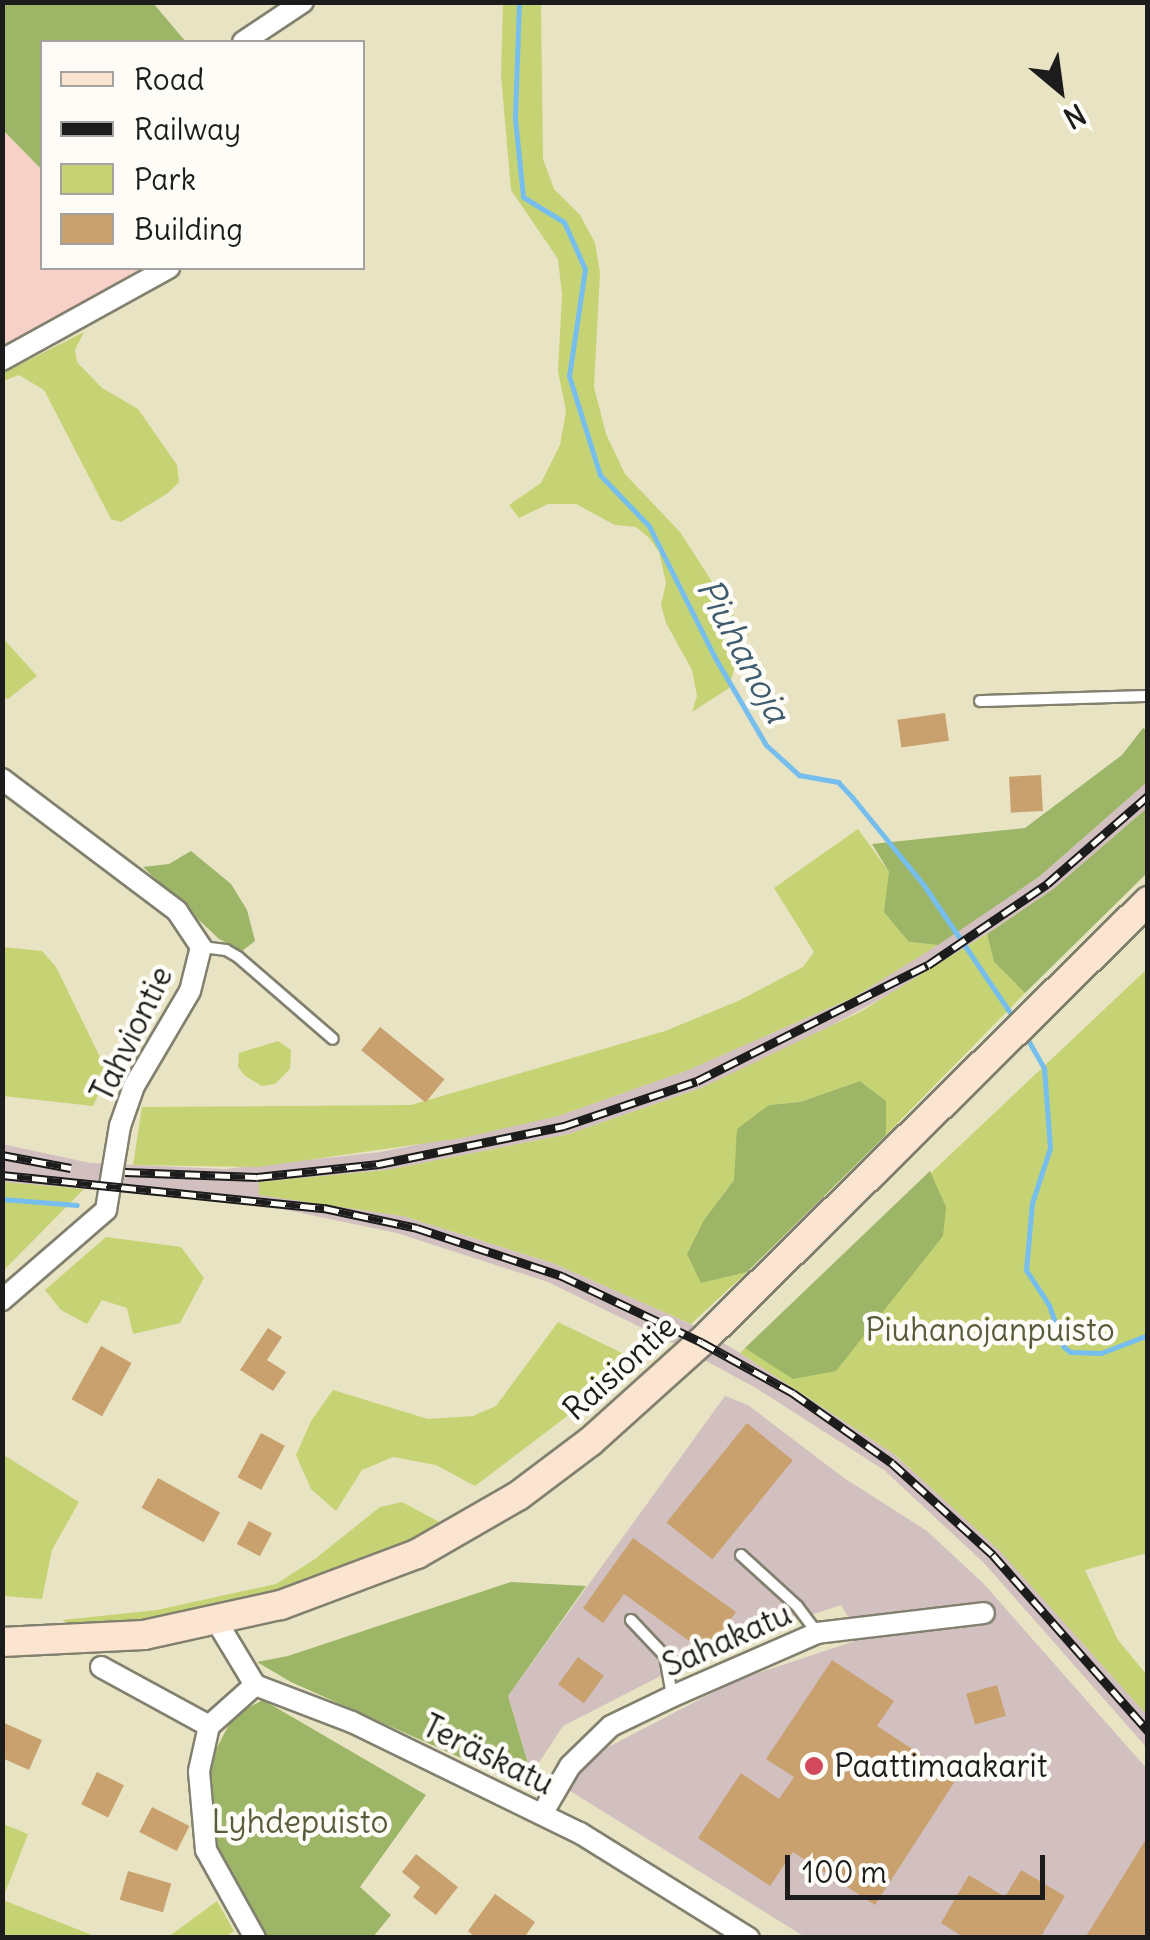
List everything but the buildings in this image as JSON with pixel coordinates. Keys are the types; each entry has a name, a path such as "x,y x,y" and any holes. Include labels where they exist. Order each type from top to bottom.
{"main road":[{"name":"Raisiontie","path":"2,1642 103,1640 217,1622 377,1572 483,1518 556,1469 701,1342 1148,901"}],"street":[{"path":"246,40 303,2"},
{"path":"2,360 164,270"},
{"name":"Tahviontie","path":"2,779 176,911 200,947 190,991 134,1086 120,1126 106,1210 2,1300"},
{"name":"Sahakatu","path":"542,1814 570,1766 611,1726 673,1696 817,1634 984,1613"},
{"path":"217,1622 255,1684 209,1726 199,1771 202,1834 232,1903 255,1938"},
{"path":"101,1668 209,1726"},
{"name":"Teräskatu","path":"255,1684 352,1722 580,1833 749,1938"}],"lane":[{"path":"980,701 1148,696"},
{"path":"200,947 226,950 238,956 333,1039"},
{"path":"741,1555 797,1606 817,1634"},
{"path":"631,1620 665,1656 673,1696"}],"shaded area":[{"path":"2,130 40,168 40,270 146,272 2,353"},
{"path":"1147,782 1147,808 1052,890 928,973 798,1044 701,1088 569,1134 387,1170 260,1182 259,1194 403,1216 553,1263 691,1324 740,1353 894,1454 999,1549 1147,1715 1147,1748 984,1563 884,1470 756,1388 673,1343 548,1282 397,1233 258,1204 3,1182 2,1144 90,1163 225,1169 381,1152 558,1116 688,1070 854,997 1040,876"},
{"path":"725,1396 748,1405 844,1478 927,1531 983,1583 1147,1769 1147,1937 805,1937 567,1789 591,1756 737,1680 861,1639 841,1605 723,1644 563,1726 534,1770 529,1767 508,1696"}],"green space":[{"path":"2,3 153,3 184,40 40,40 40,168 3,130"},
{"path":"503,3 541,3 543,159 554,189 580,215 595,243 600,272 594,387 606,434 625,474 680,532 738,622 742,640 729,688 692,712 697,696 692,670 666,623 661,605 666,583 659,552 649,538 636,527 615,525 576,504 548,504 519,518 509,505 541,483 560,445 566,411 558,371 562,294 558,259 511,190 501,75"},
{"path":"84,332 75,350 77,362 102,388 138,409 177,465 179,482 121,522 111,519 44,390 19,375 3,381 3,373"},
{"path":"2,637 37,676 8,699 3,698"},
{"path":"1143,728 1147,730 1147,782 1040,876 938,945 909,942 884,912 889,872 872,844 1025,828 1122,755"},
{"path":"1147,808 1147,873 1025,993 994,962 987,934 1052,890"},
{"path":"858,829 889,872 909,942 938,945 854,997 688,1070 558,1116 462,1138 258,1167 133,1165 142,1107 411,1105 665,1031 738,1001 803,967 814,952 774,888"},
{"path":"191,851 231,884 247,910 255,941 242,951 219,939 143,867 169,864"},
{"path":"987,934 994,962 1025,993 886,1135 886,1101 860,1081 800,1102 769,1105 734,1180 704,1220 702,1282 747,1272 691,1324 553,1263 403,1216 259,1195 259,1182 387,1170 569,1134 701,1088 860,1012"},
{"path":"3,947 42,951 56,967 103,1063 113,1063 93,1106 3,1096"},
{"name":"Piuhanojanpuisto","path":"1147,969 1147,1553 1085,1570 1118,1640 1147,1675 1147,1715 999,1550 894,1454 740,1353"},
{"path":"278,1041 291,1050 290,1069 275,1084 262,1086 245,1076 238,1067 239,1053"},
{"path":"860,1081 886,1101 886,1135 747,1272 701,1283 687,1254 704,1220 734,1180 737,1129 769,1105 800,1102"},
{"path":"930,1171 946,1207 943,1236 836,1371 793,1379 745,1348"},
{"path":"2,1182 84,1189 3,1271"},
{"path":"106,1237 181,1247 204,1278 180,1323 133,1334 127,1308 102,1300 87,1324 61,1310 45,1290"},
{"path":"558,1322 626,1355 599,1392 475,1486 436,1465 393,1457 362,1470 336,1511 311,1489 296,1455 311,1421 333,1390 428,1419 473,1416 496,1406"},
{"path":"2,1454 79,1502 52,1550 42,1599 3,1596"},
{"path":"402,1502 445,1525 305,1585 158,1620 75,1629 63,1620 157,1610 276,1584 315,1559 380,1507"},
{"path":"511,1582 586,1586 508,1696 529,1767 506,1778 291,1682 257,1662 288,1656"},
{"name":"Lyhdepuisto","path":"263,1700 426,1795 360,1887 391,1915 373,1937 261,1937 216,1854 208,1794 211,1759 234,1715"},
{"path":"3,1824 28,1834 3,1898"},
{"path":"3,1900 97,1937 3,1934"},
{"path":"217,1901 234,1931 225,1937 168,1937"}],"waterway":[{"name":"Piuhanoja","path":"519,2 515,119 523,197 564,222 585,269 569,376 600,475 649,526 714,656 766,745 799,775 838,782 852,797 923,884 1015,1020"},
{"name":"Piuhanoja","path":"1024,1033 1044,1068 1050,1148 1032,1203 1026,1270 1049,1305 1063,1346 1070,1352 1101,1353 1148,1335"},
{"path":"2,1199 77,1205"}],"railway":[{"path":"125,1172 257,1177 379,1164 564,1126 697,1081 928,965 1047,884 1148,796"},
{"path":"2,1155 71,1168"},
{"path":"2,1175 324,1208 417,1228 562,1276 701,1342 793,1393 892,1463 993,1555 1148,1731"}],"place":[{"name":"Paattimaakarit","path":"814,1766"}]}
